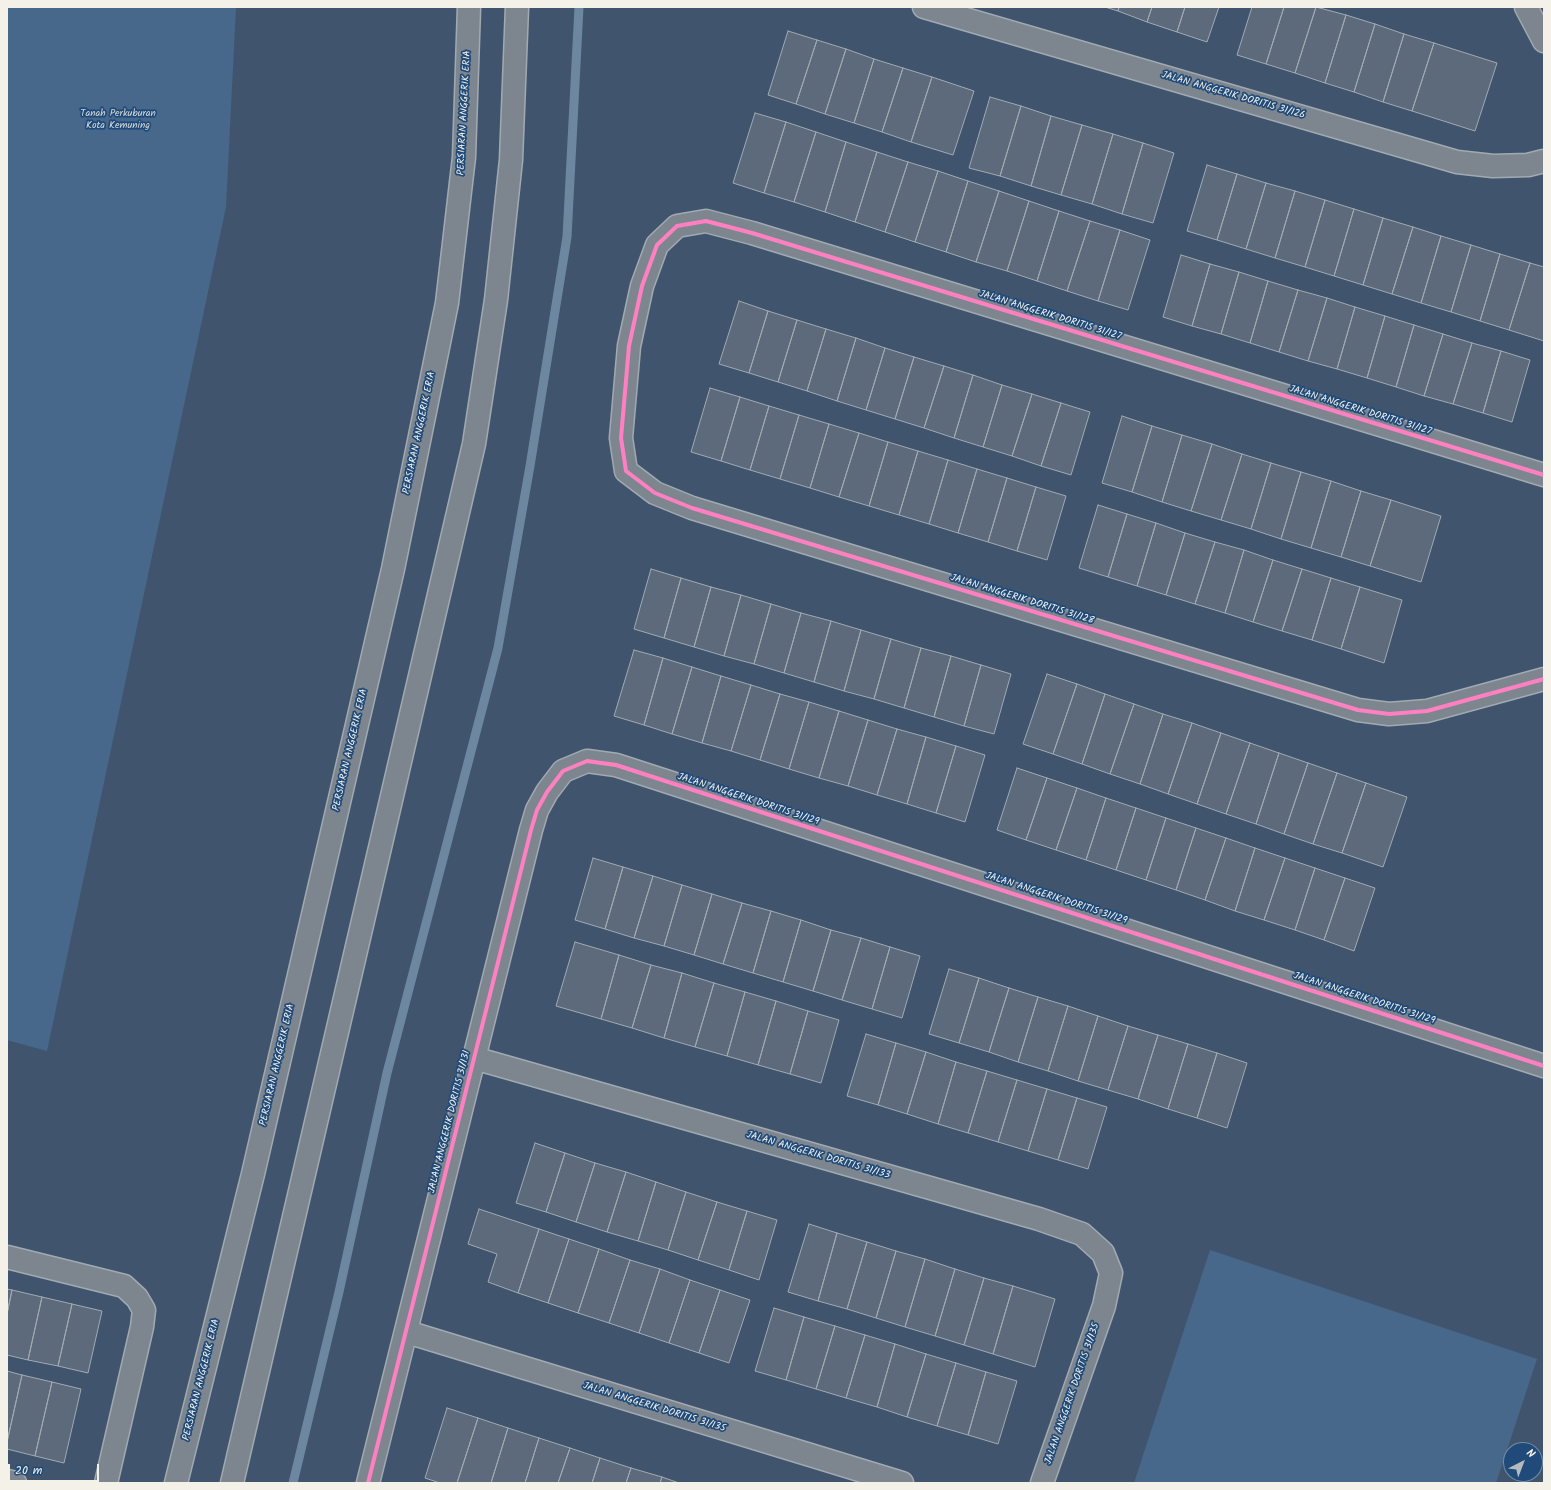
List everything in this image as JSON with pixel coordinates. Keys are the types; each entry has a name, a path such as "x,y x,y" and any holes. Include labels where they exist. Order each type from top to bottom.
{"street":[{"name":"PERSIARAN ANGGERIK ERIA","path":"176,1483 253,1174 392,570 447,303 464,157 469,7"},
{"path":"232,1483 474,444 496,300 511,160 517,7"},
{"name":"JALAN ANGGERIK DORITIS 31/126","path":"924,7 1457,162 1493,166 1528,166 1544,161"},
{"path":"1526,7 1544,41"},
{"name":"JALAN ANGGERIK DORITIS 31/127","path":"629,346 642,286 657,245 677,226 706,221 759,235 1544,476"},
{"name":"JALAN ANGGERIK DORITIS 31/128","path":"629,346 621,438 626,471 655,493 692,508 1358,710 1389,714 1427,711 1544,679"},
{"name":"JALAN ANGGERIK DORITIS 31/129","path":"563,771 587,762 616,765 1544,1066"},
{"name":"JALAN ANGGERIK DORITIS 31/131","path":"368,1483 535,817 547,792 563,771"},
{"name":"JALAN ANGGERIK DORITIS 31/133","path":"474,1058 1039,1220 1082,1234 1103,1254 1111,1273 1104,1306"},
{"path":"7,1257 124,1286 137,1298 144,1310 142,1327 106,1483"},
{"name":"JALAN ANGGERIK DORITIS 31/135","path":"1042,1483 1104,1306"},
{"name":"JALAN ANGGERIK DORITIS 31/135","path":"407,1332 902,1483"},
{"path":"7,1481 15,1483"}],"green space":[{"name":"Tanah Perkuburan Kota Kemuning","path":"7,7 236,7 226,207 47,1051 7,1040"},
{"path":"1210,1250 1537,1359 1510,1442 1503,1442 1503,1462 1496,1483 1134,1483"}],"building":[{"path":"1105,7 1119,7 1118,11"},
{"path":"1119,7 1152,7 1147,22 1118,11"},
{"path":"1152,7 1185,7 1177,32 1147,22"},
{"path":"1185,7 1219,7 1207,42 1177,32"},
{"path":"1252,7 1284,7 1266,64 1237,55"},
{"path":"1284,7 1316,7 1295,73 1266,64"},
{"path":"1316,7 1346,15 1325,83 1295,73"},
{"path":"1346,15 1375,24 1354,92 1325,83"},
{"path":"1375,24 1404,34 1383,102 1354,92"},
{"path":"788,31 817,40 796,104 768,95"},
{"path":"1404,34 1434,43 1412,111 1383,102"},
{"path":"817,40 846,49 825,114 796,104"},
{"path":"1434,43 1497,63 1475,131 1412,111"},
{"path":"846,49 874,59 854,123 825,114"},
{"path":"874,59 903,68 882,132 854,123"},
{"path":"903,68 932,77 911,142 882,132"},
{"path":"932,77 974,91 953,155 911,142"},
{"path":"990,97 1021,106 1000,176 969,168"},
{"path":"1021,106 1051,116 1031,186 1000,176"},
{"path":"755,113 786,122 764,193 733,183"},
{"path":"1051,116 1082,125 1061,195 1031,186"},
{"path":"786,122 816,132 794,202 764,193"},
{"path":"1082,125 1113,134 1092,204 1061,195"},
{"path":"816,132 846,142 825,212 794,202"},
{"path":"1113,134 1143,143 1122,214 1092,204"},
{"path":"846,142 877,152 855,222 825,212"},
{"path":"1143,143 1174,153 1153,223 1122,214"},
{"path":"877,152 908,162 885,232 855,222"},
{"path":"908,162 938,171 915,242 885,232"},
{"path":"1207,165 1237,174 1217,240 1187,231"},
{"path":"938,171 968,181 946,252 915,242"},
{"path":"1237,174 1266,183 1246,249 1217,240"},
{"path":"968,181 999,191 976,262 946,252"},
{"path":"1266,183 1295,191 1275,258 1246,249"},
{"path":"999,191 1029,201 1007,271 976,262"},
{"path":"1295,191 1325,200 1305,267 1275,258"},
{"path":"1325,200 1354,209 1334,276 1305,267"},
{"path":"1029,201 1059,211 1037,281 1007,271"},
{"path":"1354,209 1383,218 1363,285 1334,276"},
{"path":"1059,211 1090,221 1067,291 1037,281"},
{"path":"1383,218 1413,227 1392,294 1363,285"},
{"path":"1090,221 1120,230 1098,301 1067,291"},
{"path":"1413,227 1441,236 1421,303 1392,294"},
{"path":"1120,230 1150,240 1128,310 1098,301"},
{"path":"1441,236 1471,245 1451,312 1421,303"},
{"path":"1471,245 1500,254 1480,321 1451,312"},
{"path":"1500,254 1530,263 1509,330 1480,321"},
{"path":"1181,255 1210,264 1192,326 1163,317"},
{"path":"1530,263 1544,267 1544,341 1509,330"},
{"path":"1210,264 1239,272 1221,334 1192,326"},
{"path":"1239,272 1268,281 1250,343 1221,334"},
{"path":"1268,281 1298,290 1279,352 1250,343"},
{"path":"1298,290 1327,298 1308,361 1279,352"},
{"path":"1327,298 1355,307 1337,369 1308,361"},
{"path":"739,301 768,311 749,373 719,364"},
{"path":"1355,307 1385,316 1367,378 1337,369"},
{"path":"768,311 797,320 778,382 749,373"},
{"path":"1385,316 1414,325 1396,387 1367,378"},
{"path":"797,320 826,329 807,391 778,382"},
{"path":"1414,325 1443,334 1424,396 1396,387"},
{"path":"826,329 856,338 837,401 807,391"},
{"path":"1443,334 1472,343 1453,404 1424,396"},
{"path":"856,338 885,348 866,410 837,401"},
{"path":"1472,343 1501,351 1483,413 1453,404"},
{"path":"885,348 914,357 895,419 866,410"},
{"path":"1501,351 1530,360 1512,422 1483,413"},
{"path":"914,357 944,366 924,428 895,419"},
{"path":"944,366 973,375 954,438 924,428"},
{"path":"973,375 1002,385 983,447 954,438"},
{"path":"1002,385 1032,394 1012,456 983,447"},
{"path":"710,388 740,397 721,461 691,452"},
{"path":"1032,394 1061,403 1041,466 1012,456"},
{"path":"740,397 769,406 750,470 721,461"},
{"path":"1061,403 1090,412 1071,475 1041,466"},
{"path":"769,406 799,415 780,479 750,470"},
{"path":"799,415 829,424 810,488 780,479"},
{"path":"1122,416 1152,426 1132,492 1102,483"},
{"path":"829,424 859,433 839,497 810,488"},
{"path":"1152,426 1182,435 1162,502 1132,492"},
{"path":"859,433 888,442 869,506 839,497"},
{"path":"1182,435 1212,444 1191,511 1162,502"},
{"path":"888,442 918,451 899,515 869,506"},
{"path":"1212,444 1242,454 1221,520 1191,511"},
{"path":"918,451 948,460 929,524 899,515"},
{"path":"1242,454 1271,463 1251,529 1221,520"},
{"path":"948,460 977,469 958,533 929,524"},
{"path":"1271,463 1301,472 1281,539 1251,529"},
{"path":"977,469 1007,478 988,542 958,533"},
{"path":"1301,472 1331,481 1311,548 1281,539"},
{"path":"1007,478 1036,487 1017,551 988,542"},
{"path":"1331,481 1361,491 1341,557 1311,548"},
{"path":"1036,487 1066,496 1047,560 1017,551"},
{"path":"1361,491 1391,500 1370,566 1341,557"},
{"path":"1391,500 1441,516 1421,582 1370,566"},
{"path":"1098,505 1127,514 1108,577 1079,568"},
{"path":"1127,514 1156,523 1137,586 1108,577"},
{"path":"1156,523 1185,533 1166,595 1137,586"},
{"path":"1185,533 1215,542 1195,604 1166,595"},
{"path":"1215,542 1244,550 1225,613 1195,604"},
{"path":"1244,550 1273,560 1253,622 1225,613"},
{"path":"1273,560 1302,569 1282,631 1253,622"},
{"path":"651,569 681,578 664,638 634,629"},
{"path":"1302,569 1331,578 1312,640 1282,631"},
{"path":"681,578 711,587 694,647 664,638"},
{"path":"1331,578 1360,587 1341,649 1312,640"},
{"path":"711,587 741,595 724,656 694,647"},
{"path":"1360,587 1402,600 1384,663 1341,649"},
{"path":"741,595 771,604 754,664 724,656"},
{"path":"771,604 801,613 784,673 754,664"},
{"path":"801,613 831,621 814,682 784,673"},
{"path":"831,621 861,630 844,691 814,682"},
{"path":"861,630 891,639 874,699 844,691"},
{"path":"891,639 921,648 904,708 874,699"},
{"path":"921,648 951,656 934,717 904,708"},
{"path":"634,650 663,658 644,725 614,716"},
{"path":"951,656 981,665 964,726 934,717"},
{"path":"663,658 692,667 672,734 644,725"},
{"path":"981,665 1011,674 994,734 964,726"},
{"path":"692,667 721,676 702,743 672,734"},
{"path":"1047,674 1077,684 1053,754 1023,744"},
{"path":"721,676 751,685 731,751 702,743"},
{"path":"1077,684 1105,694 1082,764 1053,754"},
{"path":"751,685 780,694 760,760 731,751"},
{"path":"780,694 809,702 789,769 760,760"},
{"path":"1105,694 1134,704 1110,774 1082,764"},
{"path":"809,702 839,711 819,778 789,769"},
{"path":"1134,704 1163,714 1140,784 1110,774"},
{"path":"839,711 868,720 848,786 819,778"},
{"path":"1163,714 1192,723 1168,794 1140,784"},
{"path":"868,720 897,729 877,795 848,786"},
{"path":"1192,723 1221,733 1197,804 1168,794"},
{"path":"897,729 926,737 907,804 877,795"},
{"path":"1221,733 1250,743 1226,814 1197,804"},
{"path":"926,737 956,746 936,813 907,804"},
{"path":"1250,743 1279,753 1256,824 1226,814"},
{"path":"956,746 985,755 965,822 936,813"},
{"path":"1279,753 1308,763 1284,834 1256,824"},
{"path":"1308,763 1337,773 1313,844 1284,834"},
{"path":"1017,768 1047,778 1026,840 997,830"},
{"path":"1337,773 1366,783 1342,853 1313,844"},
{"path":"1047,778 1077,788 1056,850 1026,840"},
{"path":"1366,783 1407,797 1383,867 1342,853"},
{"path":"1077,788 1106,798 1086,860 1056,850"},
{"path":"1106,798 1136,808 1116,870 1086,860"},
{"path":"1136,808 1166,818 1146,880 1116,870"},
{"path":"1166,818 1196,828 1176,890 1146,880"},
{"path":"1196,828 1226,838 1205,900 1176,890"},
{"path":"1226,838 1255,848 1235,911 1205,900"},
{"path":"1255,848 1285,858 1264,920 1235,911"},
{"path":"593,858 623,867 605,929 575,920"},
{"path":"1285,858 1315,868 1295,930 1264,920"},
{"path":"623,867 653,876 634,938 605,929"},
{"path":"1315,868 1345,878 1324,940 1295,930"},
{"path":"653,876 682,885 664,946 634,938"},
{"path":"1345,878 1375,888 1354,951 1324,940"},
{"path":"682,885 712,894 694,955 664,946"},
{"path":"712,894 742,903 723,964 694,955"},
{"path":"742,903 771,911 753,973 723,964"},
{"path":"771,911 801,920 783,982 753,973"},
{"path":"801,920 831,930 813,991 783,982"},
{"path":"831,930 861,938 842,1000 813,991"},
{"path":"861,938 890,947 872,1009 842,1000"},
{"path":"575,942 619,955 601,1019 556,1006"},
{"path":"890,947 920,956 902,1018 872,1009"},
{"path":"619,955 651,965 632,1028 601,1019"},
{"path":"651,965 682,973 664,1038 632,1028"},
{"path":"949,969 979,978 959,1043 929,1034"},
{"path":"682,973 714,983 695,1047 664,1038"},
{"path":"979,978 1009,988 989,1052 959,1043"},
{"path":"714,983 745,992 727,1056 695,1047"},
{"path":"1009,988 1038,997 1018,1062 989,1052"},
{"path":"745,992 776,1001 758,1065 727,1056"},
{"path":"1038,997 1068,1006 1048,1071 1018,1062"},
{"path":"776,1001 808,1011 790,1074 758,1065"},
{"path":"1068,1006 1098,1016 1078,1081 1048,1071"},
{"path":"808,1011 839,1020 821,1083 790,1074"},
{"path":"1098,1016 1128,1026 1108,1090 1078,1081"},
{"path":"1128,1026 1158,1035 1138,1099 1108,1090"},
{"path":"866,1034 896,1043 878,1105 847,1096"},
{"path":"1158,1035 1188,1044 1168,1109 1138,1099"},
{"path":"896,1043 926,1052 907,1114 878,1105"},
{"path":"1188,1044 1217,1053 1197,1118 1168,1109"},
{"path":"926,1052 956,1062 938,1124 907,1114"},
{"path":"1217,1053 1247,1063 1227,1128 1197,1118"},
{"path":"956,1062 987,1071 968,1133 938,1124"},
{"path":"987,1071 1017,1080 998,1142 968,1133"},
{"path":"1017,1080 1047,1089 1028,1151 998,1142"},
{"path":"1047,1089 1077,1098 1058,1160 1028,1151"},
{"path":"1077,1098 1107,1107 1088,1169 1058,1160"},
{"path":"535,1143 565,1153 546,1212 516,1203"},
{"path":"565,1153 595,1163 576,1222 546,1212"},
{"path":"595,1163 626,1172 607,1232 576,1222"},
{"path":"626,1172 656,1182 638,1241 607,1232"},
{"path":"656,1182 686,1192 668,1250 638,1241"},
{"path":"686,1192 717,1202 698,1260 668,1250"},
{"path":"717,1202 747,1211 729,1270 698,1260"},
{"path":"479,1209 539,1229 518,1293 488,1282 497,1254 468,1244"},
{"path":"747,1211 777,1220 759,1280 729,1270"},
{"path":"809,1224 837,1233 818,1301 788,1292"},
{"path":"539,1229 569,1239 548,1303 518,1293"},
{"path":"837,1233 867,1242 847,1309 818,1301"},
{"path":"569,1239 599,1249 578,1313 548,1303"},
{"path":"867,1242 896,1251 876,1318 847,1309"},
{"path":"599,1249 630,1260 609,1323 578,1313"},
{"path":"896,1251 925,1259 905,1327 876,1318"},
{"path":"925,1259 955,1269 935,1336 905,1327"},
{"path":"630,1260 660,1269 639,1333 609,1323"},
{"path":"660,1269 690,1280 669,1343 639,1333"},
{"path":"955,1269 984,1278 964,1345 935,1336"},
{"path":"984,1278 1013,1286 993,1354 964,1345"},
{"path":"690,1280 720,1290 699,1353 669,1343"},
{"path":"1013,1286 1055,1299 1035,1367 993,1354"},
{"path":"7,1289 12,1290 7,1314"},
{"path":"12,1290 42,1297 28,1360 7,1355 7,1314"},
{"path":"720,1290 750,1300 729,1363 699,1353"},
{"path":"42,1297 72,1304 58,1366 28,1360"},
{"path":"72,1304 102,1311 88,1373 58,1366"},
{"path":"774,1308 804,1317 786,1380 755,1371"},
{"path":"804,1317 835,1326 816,1389 786,1380"},
{"path":"835,1326 865,1335 846,1398 816,1389"},
{"path":"865,1335 895,1344 877,1407 846,1398"},
{"path":"895,1344 926,1354 907,1417 877,1407"},
{"path":"926,1354 956,1363 937,1426 907,1417"},
{"path":"956,1363 986,1372 968,1435 937,1426"},
{"path":"7,1371 22,1375 7,1442"},
{"path":"986,1372 1017,1381 998,1444 968,1435"},
{"path":"22,1375 52,1382 35,1456 7,1449 7,1442"},
{"path":"52,1382 81,1389 64,1463 35,1456"},
{"path":"447,1408 478,1418 457,1483 440,1483 425,1478"},
{"path":"478,1418 508,1428 491,1483 457,1483"},
{"path":"508,1428 539,1438 525,1483 491,1483"},
{"path":"539,1438 570,1448 558,1483 525,1483"},
{"path":"570,1448 600,1458 592,1483 558,1483"},
{"path":"600,1458 631,1468 626,1483 592,1483"},
{"path":"631,1468 662,1477 660,1483 626,1483"},
{"path":"662,1477 679,1483 660,1483"}],"waterway":[{"path":"293,1483 339,1292 387,1073 498,648 530,466 567,237 579,7"}],"cycle path":[{"path":"1544,475 752,233 706,221 677,226 657,245 642,286 629,346 621,438 626,471 655,493 692,508 1358,710 1389,714 1427,711 1544,679"},
{"path":"368,1483 537,810 547,792 563,771 587,761 616,765 1544,1066"}]}
